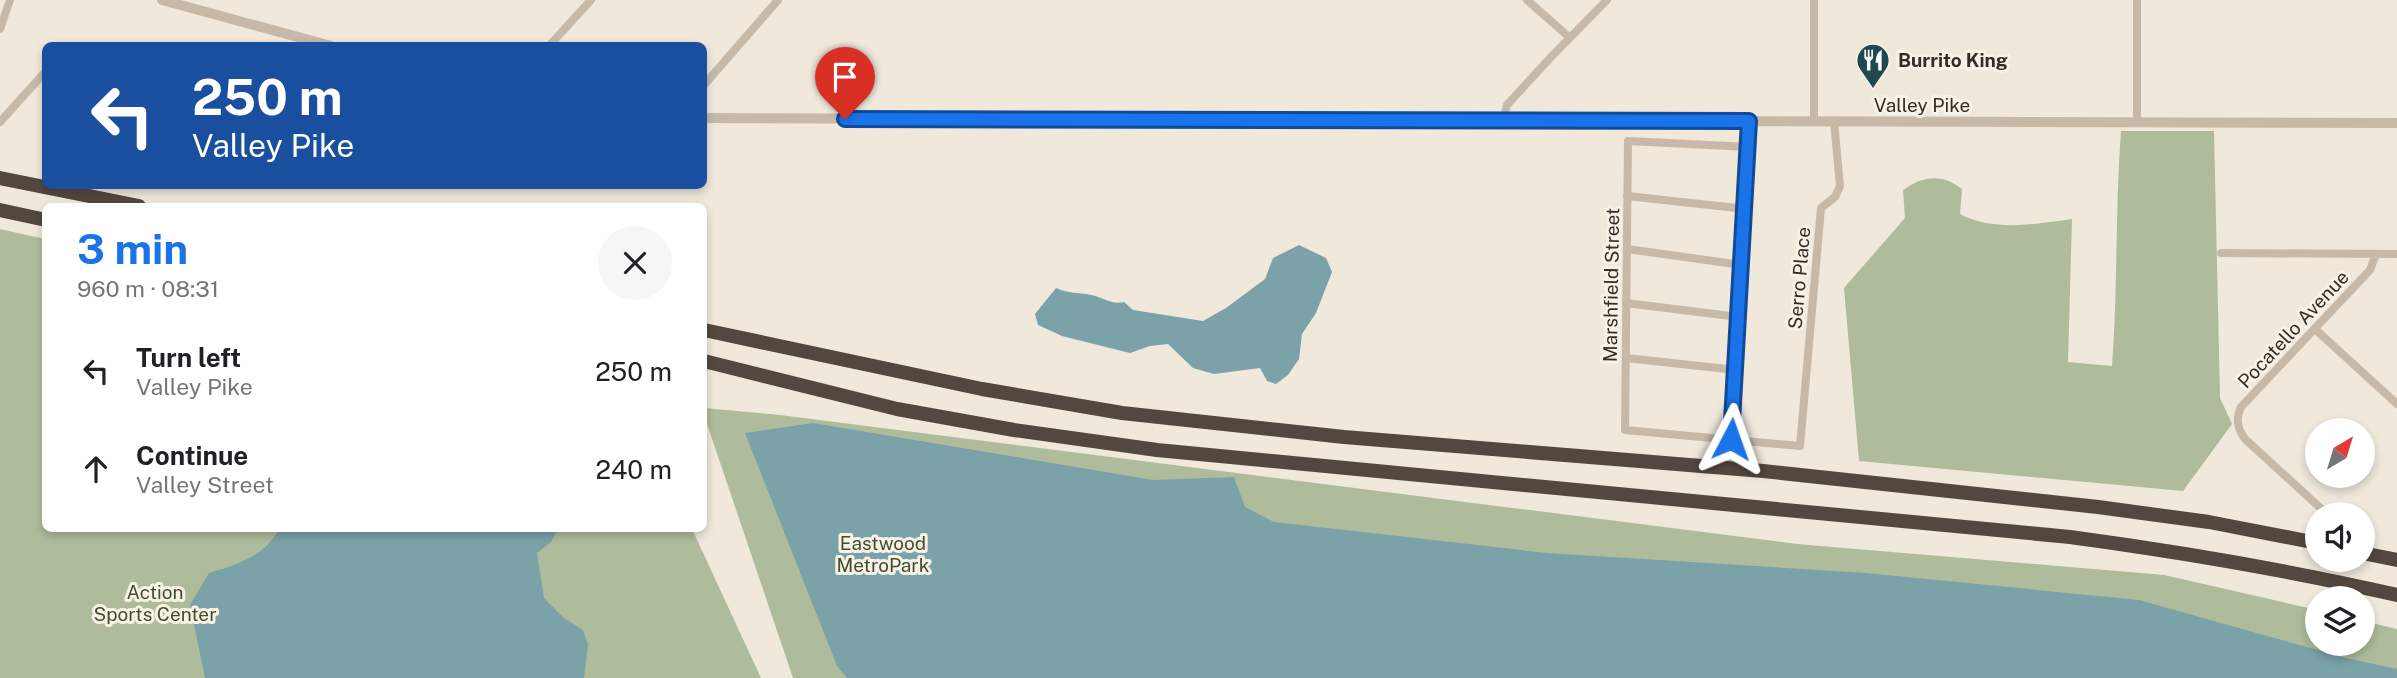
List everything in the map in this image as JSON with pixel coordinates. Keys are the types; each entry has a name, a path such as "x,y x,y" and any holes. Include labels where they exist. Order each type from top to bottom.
{"highway":[{"path":"0,178 42,186"},
{"path":"55,189 124,203"},
{"path":"0,210 42,219"},
{"path":"707,331 982,389 1122,413 1344,437 1763,471 2098,507 2209,522 2305,540"},
{"path":"707,362 897,409 1014,430 1131,446 2070,537 2299,572 2397,595"},
{"path":"2375,556 2397,561"}],"street":[{"path":"0,29 10,0"},
{"path":"162,0 316,42"},
{"path":"553,42 591,0"},
{"path":"707,82 778,0"},
{"path":"1527,0 1569,37"},
{"path":"1503,121 1507,105 1607,0"},
{"path":"1814,0 1814,122"},
{"path":"2137,0 2137,122"},
{"path":"0,122 42,75"},
{"name":"Valley Pike","path":"707,118 2397,123"},
{"path":"1731,439 1749,121"},
{"name":"Serro Place","path":"1731,439 1800,446 1821,208 1835,197 1840,186 1834,122"},
{"name":"Marshfield Street","path":"1731,439 1625,430 1628,141 1749,147"},
{"path":"1627,196 1746,209"},
{"path":"1627,249 1742,265"},
{"path":"2221,253 2397,254"},
{"name":"Pocatello Avenue","path":"2314,502 2245,439 2237,419 2241,407 2370,270 2376,254"},
{"path":"1626,303 1739,317"},
{"path":"2315,329 2397,404"},
{"path":"1626,358 1736,370"}],"green space":[{"path":"2121,131 2214,131 2220,398 2232,424 2183,491 1859,461 1844,288 1905,218 1903,190 1925,179 1947,180 1962,189 1960,214 1973,220 2015,225 2072,219 2068,362 2112,366"},
{"name":"Action Sports Center","path":"0,229 42,238 42,532 693,532 761,678 0,678"},
{"name":"Eastwood MetroPark","path":"707,408 780,415 1797,544 2164,575 2305,607 2305,656 2375,656 2375,624 2397,629 2397,678 793,678 707,424"}],"water":[{"path":"1299,245 1326,258 1332,272 1316,313 1302,334 1299,359 1288,375 1276,384 1267,381 1260,368 1214,374 1193,368 1168,344 1150,346 1130,353 1062,336 1038,325 1035,314 1056,288 1111,302 1124,302 1133,310 1203,321 1226,308 1265,279 1273,258"},
{"name":"Eastwood MetroPark","path":"813,423 1153,480 1234,477 1245,507 1274,522 1547,553 1866,573 2139,600 2305,647 2305,656 2339,656 2397,669 2397,678 847,678 837,666 745,433"},
{"path":"277,532 556,532 551,542 537,553 544,598 564,618 583,630 588,644 584,678 205,678 190,605 209,573 240,563 258,553"}],"place":[{"name":"Burrito King","path":"1873,90"}],"route":[{"path":"845,119 1749,121 1731,439"}]}
